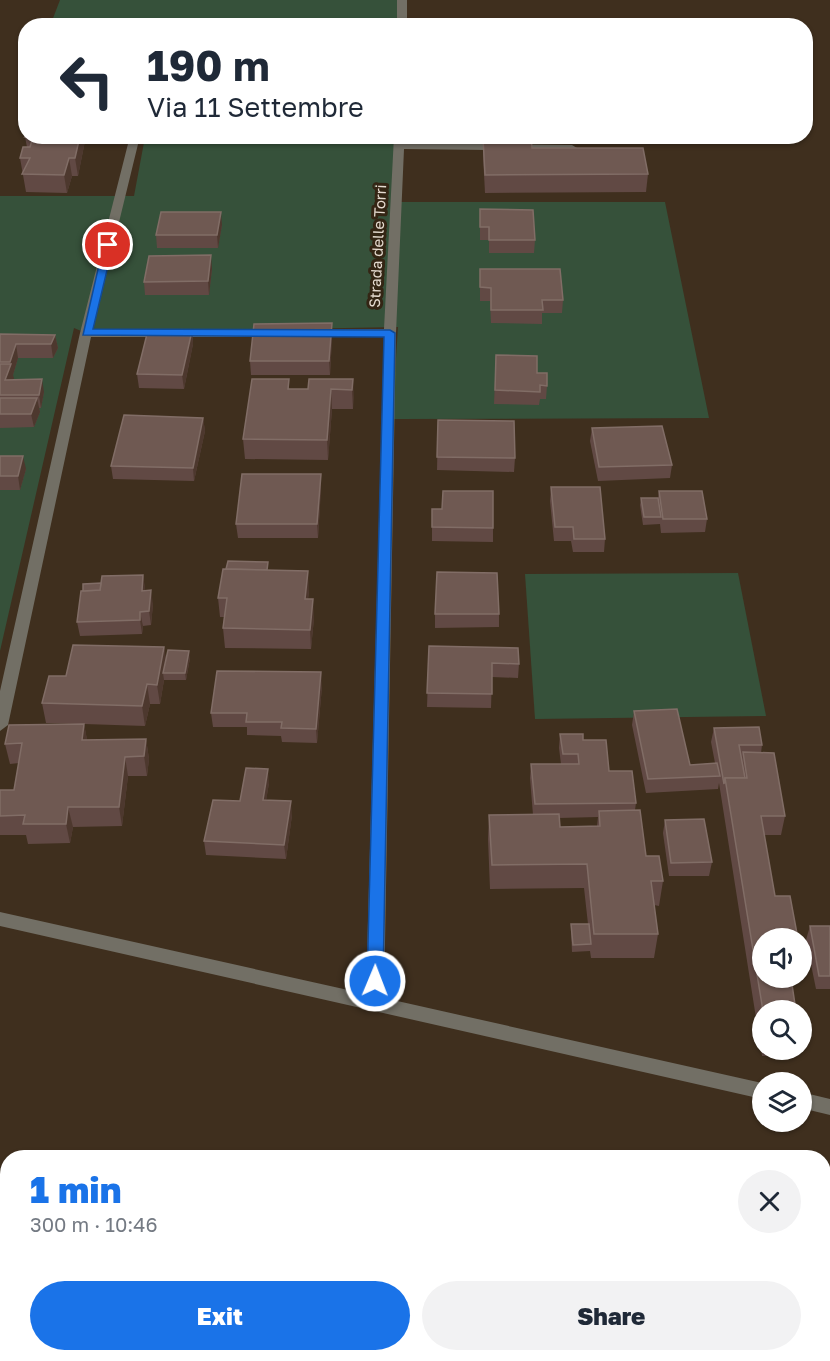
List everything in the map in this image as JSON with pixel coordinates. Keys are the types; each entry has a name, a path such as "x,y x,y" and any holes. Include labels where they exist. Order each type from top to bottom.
{"street":[{"path":"402,0 402,18"},
{"path":"0,725 86,333 133,144"},
{"name":"Strada delle Torri","path":"375,1004 390,333 399,144"},
{"path":"479,144 586,148"},
{"path":"86,333 390,333"},
{"path":"0,919 752,1089"},
{"path":"812,1103 830,1107"}],"green space":[{"path":"60,0 403,0 403,18 53,18"},
{"path":"144,144 401,144 400,202 665,202 709,418 392,419 398,327 86,333 74,328 0,651 0,196 134,196"},
{"path":"738,573 766,716 535,719 525,574"}],"building":[{"path":"31,144 78,144 75,158 69,158 64,175 22,174 30,158 20,158 23,147 30,147"},
{"path":"483,144 532,144 532,148 643,148 648,174 485,175"},
{"path":"480,209 533,210 535,240 489,240 489,227 480,227"},
{"path":"161,212 221,212 217,235 156,235"},
{"path":"211,255 208,281 144,282 149,256"},
{"path":"480,269 560,269 563,300 542,300 543,310 491,310 491,288 480,287"},
{"path":"332,323 329,361 250,361 254,324"},
{"path":"148,330 192,331 182,375 137,374"},
{"path":"0,334 55,335 51,344 16,344 10,362 0,362"},
{"path":"496,355 537,356 537,373 547,373 547,386 540,385 540,392 495,390"},
{"path":"0,364 11,364 5,380 42,379 39,395 0,395"},
{"path":"252,379 289,379 288,389 308,389 309,379 353,379 352,390 331,389 327,440 243,439"},
{"path":"0,398 37,398 31,414 0,414"},
{"path":"124,415 203,418 193,468 111,466"},
{"path":"438,420 514,421 515,458 437,457"},
{"path":"662,426 672,465 599,467 592,428"},
{"path":"0,456 23,456 18,476 0,476"},
{"path":"242,474 321,474 317,524 236,524"},
{"path":"551,487 600,487 605,539 574,539 573,527 555,527"},
{"path":"443,491 493,491 493,528 432,527 432,509 442,509"},
{"path":"659,491 702,491 707,519 663,519"},
{"path":"641,498 658,498 661,517 644,517"},
{"path":"228,561 268,562 267,570 226,569"},
{"path":"223,569 308,571 305,599 313,599 310,630 223,628 227,598 218,598"},
{"path":"437,572 497,573 499,614 435,614"},
{"path":"143,575 142,591 151,590 149,611 140,612 140,620 77,622 81,591 100,590 102,576"},
{"path":"101,583 100,590 83,591 83,584"},
{"path":"73,645 164,647 157,685 147,684 142,706 42,703 49,676 66,676"},
{"path":"429,646 518,648 519,664 492,663 492,694 427,693"},
{"path":"168,650 189,651 185,673 163,673"},
{"path":"217,671 321,672 316,729 281,728 282,722 246,722 247,713 211,713"},
{"path":"677,709 690,765 717,763 720,776 648,779 634,711"},
{"path":"84,724 82,740 146,739 144,756 125,757 119,807 68,807 66,824 23,824 25,815 0,816 0,790 14,790 22,743 5,744 9,725"},
{"path":"759,727 762,745 739,745 745,778 725,778 724,784 714,728"},
{"path":"560,734 583,734 583,740 606,740 609,771 632,771 636,803 535,804 531,764 579,764 578,754 563,754"},
{"path":"743,752 774,753 785,816 761,816 775,896 790,896 796,928 752,928 752,944 725,778 747,778"},
{"path":"246,768 268,769 263,800 291,801 284,845 204,841 213,800 240,801"},
{"path":"640,810 646,856 659,856 663,881 651,881 658,934 594,934 587,864 492,865 489,815 559,814 560,827 600,826 599,811"},
{"path":"704,819 712,862 671,863 665,820"},
{"path":"571,924 589,924 591,944 573,945"},
{"path":"810,926 830,926 830,976 819,976"},
{"path":"759,988 793,988 794,1000 761,1000"}],"route":[{"path":"108,245 86,333 390,333 375,981"}]}
